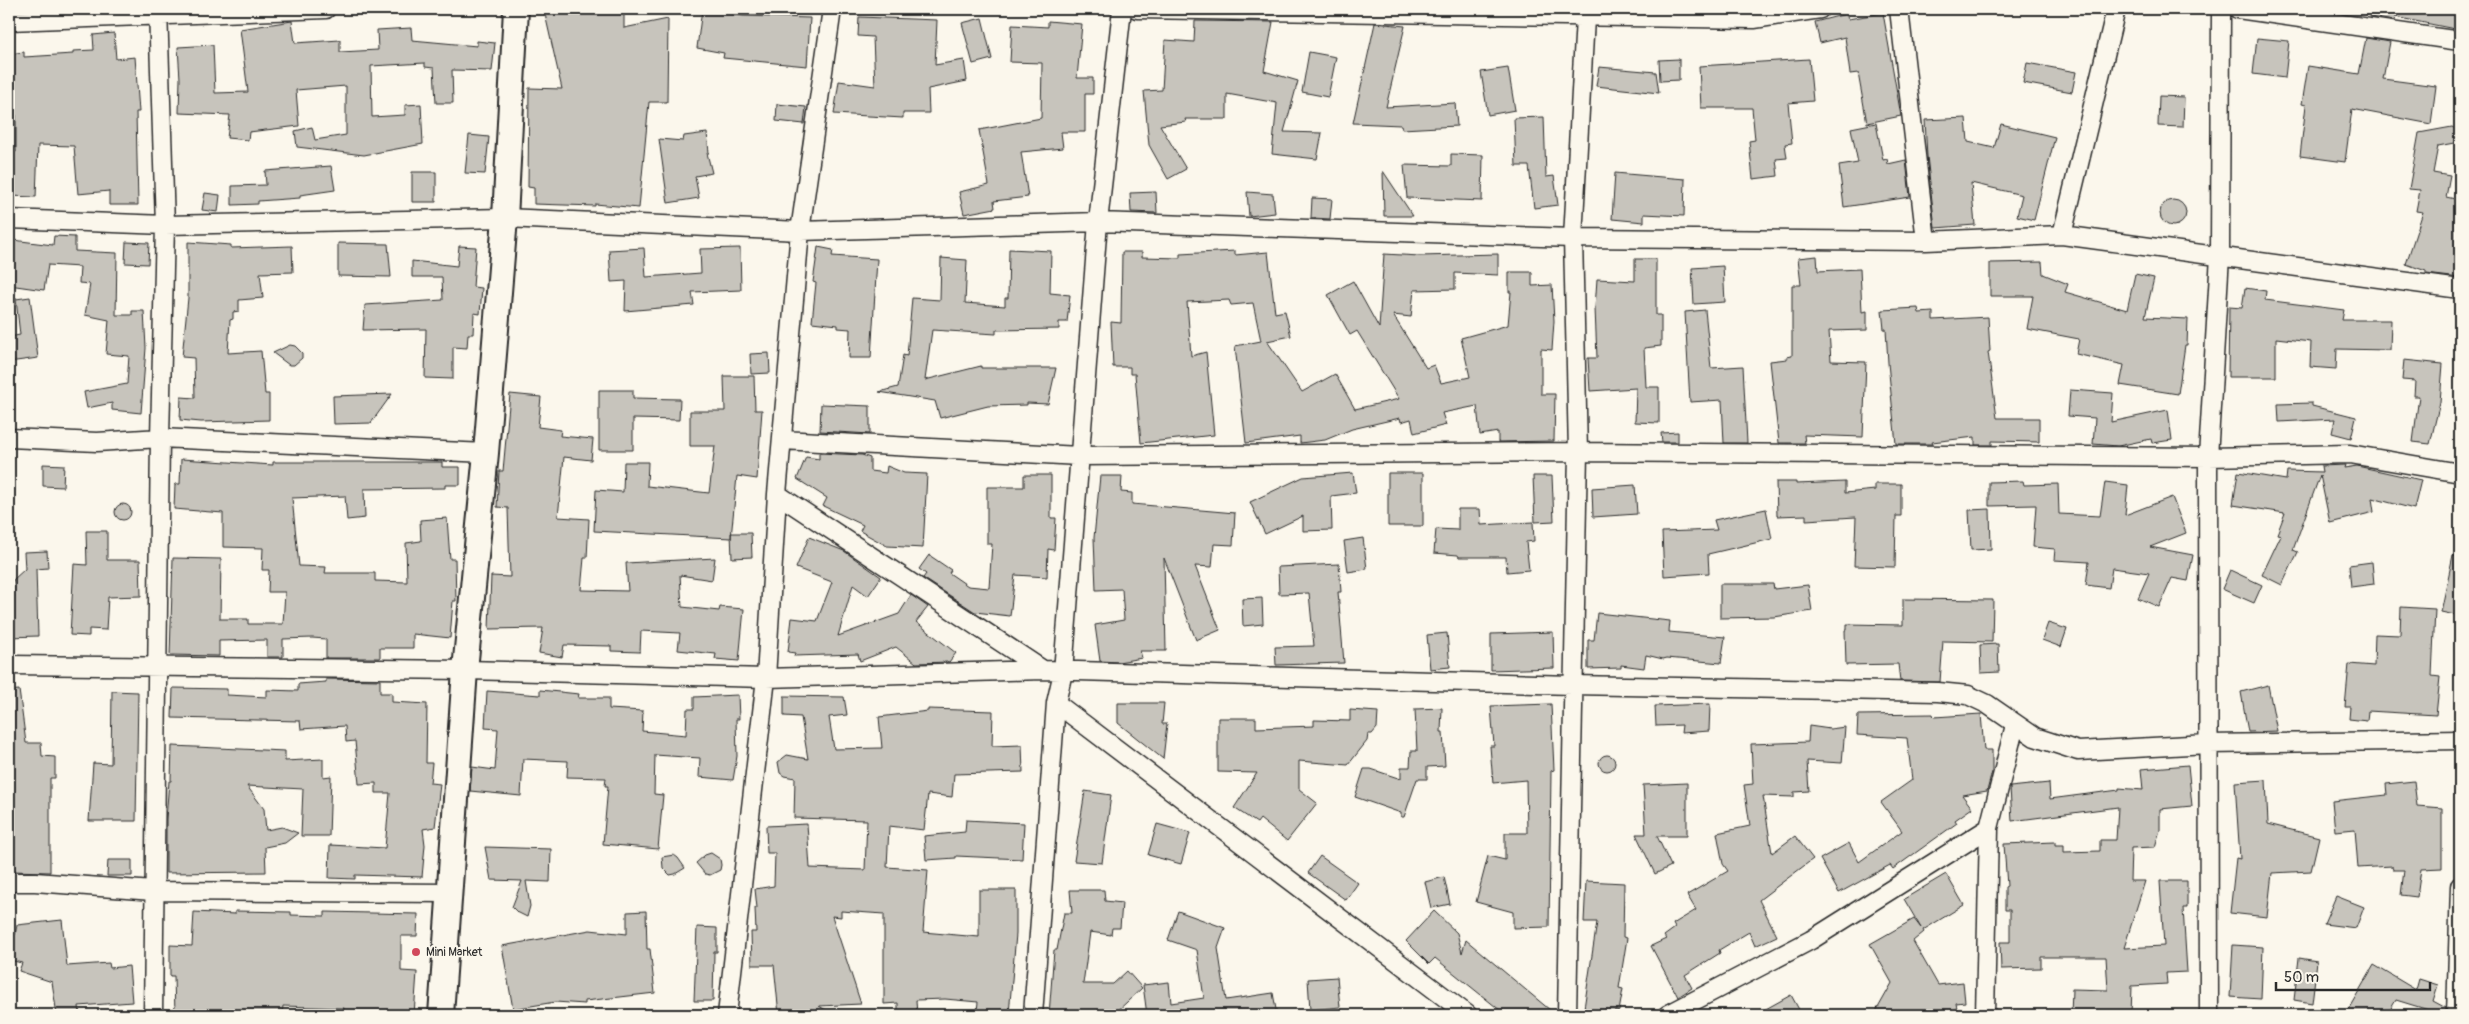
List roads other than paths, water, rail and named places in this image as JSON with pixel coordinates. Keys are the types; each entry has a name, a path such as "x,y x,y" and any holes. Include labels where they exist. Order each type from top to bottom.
{"main road":[{"path":"441,1015 451,893 465,670 486,453 505,218 516,9"}],"street":[{"path":"9,22 158,12 326,9"},
{"path":"727,1015 766,678 776,494 800,231 832,9"},
{"path":"1033,1015 1056,703 1063,672 1098,222 1122,9"},
{"path":"1137,9 1585,18 1754,19 1820,9"},
{"path":"1899,9 1926,241"},
{"path":"2062,235 2116,9"},
{"path":"2208,1015 2208,458 2220,256 2221,9"},
{"path":"2238,9 2273,12 2460,41"},
{"path":"153,1015 156,667 165,225 158,12"},
{"path":"1567,1015 1578,452 1573,238 1585,18"},
{"path":"9,219 165,225 505,218 800,231 1098,222 1573,238 1926,241 2062,235 2460,290"},
{"path":"9,438 97,442 160,438 486,453"},
{"path":"782,440 1079,456 1578,452 2208,458 2350,454 2460,472"},
{"path":"776,494 1043,670"},
{"path":"9,665 465,670 766,678 1043,670 1572,685 1938,692 1968,696 1987,704 2035,737 2078,751 2208,744 2460,740"},
{"path":"1056,703 1468,1015"},
{"path":"1985,1015 1989,828 2015,725"},
{"path":"1667,1015 1811,940 1989,828"},
{"path":"9,882 34,882 153,892 451,893"},
{"path":"2456,1015 2460,886"}],"place":[{"name":"Mini Market","path":"416,952"}]}
